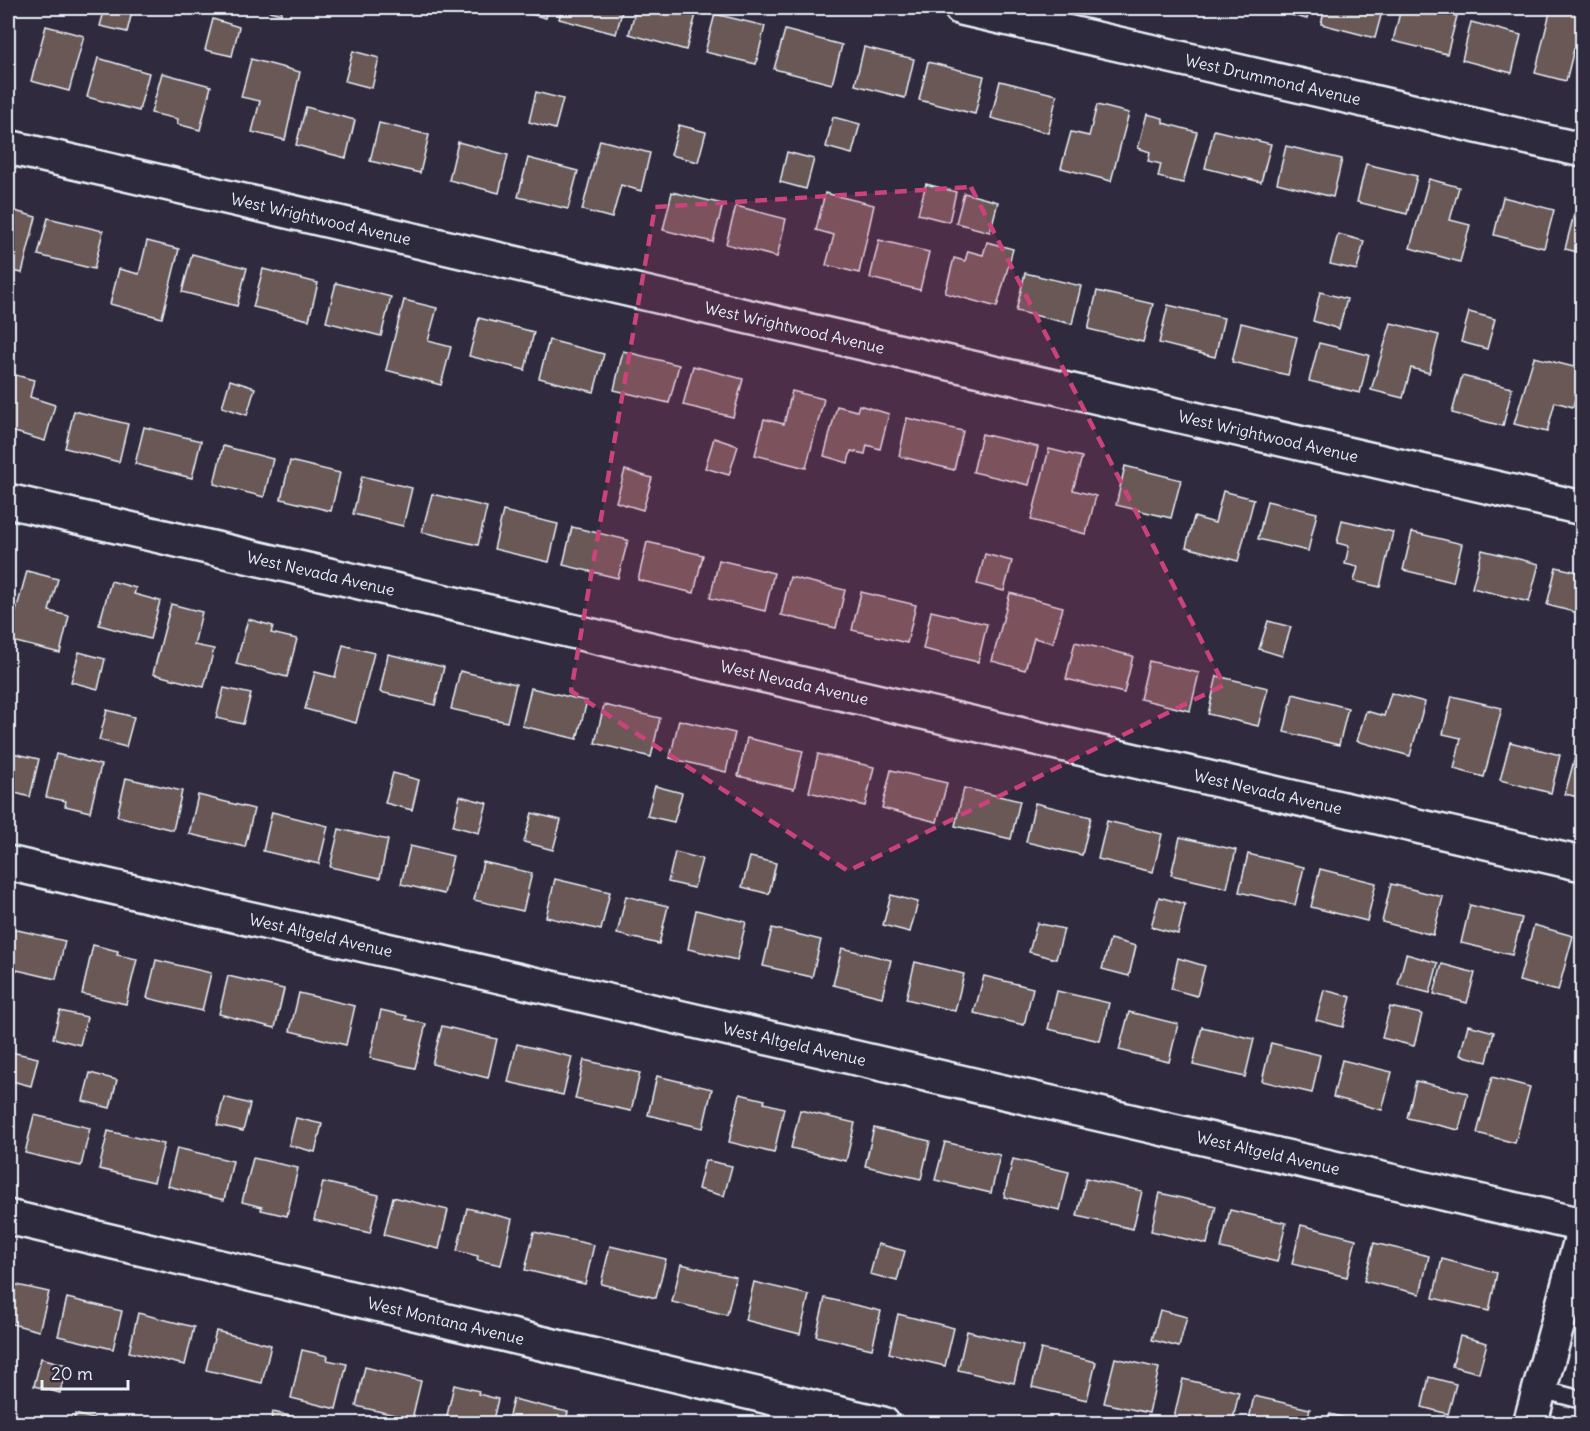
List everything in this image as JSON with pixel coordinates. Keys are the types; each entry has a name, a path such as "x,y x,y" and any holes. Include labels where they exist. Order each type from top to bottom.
{"street":[{"name":"West Drummond Avenue","path":"961,8 1582,150"},
{"name":"West Wrightwood Avenue","path":"8,147 1582,508"},
{"name":"West Nevada Avenue","path":"8,501 1582,864"},
{"name":"West Altgeld Avenue","path":"8,863 1582,1225"},
{"name":"West Montana Avenue","path":"8,1217 883,1424"},
{"path":"1530,1424 1540,1389 1573,1308 1582,1236"}],"lane":[{"path":"1540,1389 1582,1400"}],"highlighted area":[{"path":"971,187 1224,685 848,871 571,691 655,207"}],"building":[{"path":"105,8 133,8 127,32 100,26"},
{"path":"257,8 282,8 281,14"},
{"path":"363,8 385,8 384,13"},
{"path":"507,8 549,8 546,18"},
{"path":"562,8 623,8 616,34 559,19"},
{"path":"636,8 684,8 697,11 686,50 629,34"},
{"path":"1277,8 1310,8 1307,19 1276,11"},
{"path":"1325,8 1383,8 1375,38 1321,24"},
{"path":"1401,8 1421,8 1457,16 1447,54 1393,41"},
{"path":"1551,8 1566,8 1582,12 1582,51 1574,49 1566,81 1535,73"},
{"path":"715,14 765,26 756,64 705,52"},
{"path":"213,19 239,27 232,56 205,50"},
{"path":"1471,22 1521,35 1512,73 1462,60"},
{"path":"46,26 84,36 69,91 31,81"},
{"path":"785,30 842,45 832,84 774,69"},
{"path":"864,47 914,59 905,98 855,85"},
{"path":"353,51 379,58 372,88 345,81"},
{"path":"98,58 149,73 139,111 87,97"},
{"path":"251,59 300,72 285,140 252,132 260,101 241,97"},
{"path":"928,62 984,76 975,114 919,100"},
{"path":"162,73 211,86 200,130 177,124 178,119 151,113"},
{"path":"1000,81 1057,95 1048,133 991,118"},
{"path":"536,92 563,99 555,129 529,122"},
{"path":"1097,105 1129,113 1111,181 1061,168 1071,132 1089,136"},
{"path":"306,107 355,120 346,158 296,145"},
{"path":"1147,114 1163,118 1163,123 1197,132 1183,183 1158,177 1161,164 1148,161 1150,152 1138,148"},
{"path":"833,117 860,124 852,154 826,147"},
{"path":"379,123 429,135 420,173 370,161"},
{"path":"679,125 706,132 698,162 671,155"},
{"path":"1214,130 1271,144 1261,182 1205,168"},
{"path":"600,140 650,153 641,191 621,185 612,218 582,210"},
{"path":"458,142 508,155 499,193 449,180"},
{"path":"1286,146 1342,159 1333,197 1277,183"},
{"path":"787,152 814,159 806,189 780,182"},
{"path":"528,158 578,171 568,209 518,197"},
{"path":"1366,164 1417,176 1407,214 1357,202"},
{"path":"1429,179 1459,187 1450,220 1470,225 1460,262 1410,248"},
{"path":"926,184 956,192 949,222 918,214"},
{"path":"672,192 723,204 713,242 663,230"},
{"path":"825,193 874,205 859,273 826,265 834,235 816,230"},
{"path":"964,193 998,202 990,232 956,223"},
{"path":"1503,197 1554,210 1544,248 1494,235"},
{"path":"736,206 786,219 777,257 726,244"},
{"path":"8,209 36,217 22,273 8,270"},
{"path":"1574,214 1582,216 1582,253 1565,249"},
{"path":"48,218 103,231 94,269 38,255"},
{"path":"1338,234 1364,241 1357,270 1330,264"},
{"path":"879,240 929,252 920,290 870,278"},
{"path":"147,241 179,249 162,318 110,304 119,269 139,274"},
{"path":"987,242 1013,249 997,307 945,293 954,258 965,261 968,251 983,255"},
{"path":"192,254 247,268 237,306 182,292"},
{"path":"263,269 318,283 309,320 253,307"},
{"path":"1025,273 1081,286 1072,324 1016,311"},
{"path":"336,283 391,297 381,336 326,322"},
{"path":"1097,291 1153,304 1143,342 1088,329"},
{"path":"1320,292 1347,299 1339,329 1313,321"},
{"path":"404,300 437,308 428,341 451,347 441,385 386,370"},
{"path":"1168,305 1224,318 1215,357 1159,343"},
{"path":"1469,312 1495,319 1487,349 1461,342"},
{"path":"479,318 534,332 525,370 469,356"},
{"path":"1241,323 1297,337 1288,375 1232,362"},
{"path":"1391,323 1439,335 1429,373 1411,368 1403,398 1371,390"},
{"path":"549,340 604,354 594,392 539,378"},
{"path":"1319,343 1369,355 1360,393 1309,381"},
{"path":"623,351 679,365 669,403 614,390"},
{"path":"1534,357 1582,369 1573,407 1555,402 1547,432 1514,424"},
{"path":"693,366 743,379 733,417 683,405"},
{"path":"8,373 34,380 30,397 55,405 45,441 8,430"},
{"path":"1462,376 1512,388 1503,426 1452,413"},
{"path":"230,380 255,388 247,415 222,407"},
{"path":"792,391 824,399 806,468 755,455 764,419 784,424"},
{"path":"859,405 889,414 880,449 867,445 865,454 851,451 848,463 824,456 837,406 857,411"},
{"path":"74,411 128,424 119,462 65,448"},
{"path":"907,418 963,431 954,470 899,456"},
{"path":"144,427 201,441 192,478 135,464"},
{"path":"982,434 1038,447 1029,485 973,472"},
{"path":"714,438 738,446 729,475 705,468"},
{"path":"223,446 273,459 264,497 214,484"},
{"path":"1049,449 1082,457 1073,490 1096,496 1086,534 1031,520"},
{"path":"290,461 340,473 331,511 281,499"},
{"path":"1125,466 1181,480 1171,518 1116,505"},
{"path":"625,470 652,478 643,510 616,502"},
{"path":"362,476 412,488 403,526 353,514"},
{"path":"1223,491 1254,499 1238,561 1186,547 1194,517 1215,523"},
{"path":"432,494 487,507 478,545 422,532"},
{"path":"1267,501 1317,513 1308,551 1258,539"},
{"path":"503,511 558,524 549,562 494,549"},
{"path":"1342,520 1393,532 1380,587 1354,581 1358,567 1345,564 1349,546 1337,543"},
{"path":"572,527 628,540 618,578 563,565"},
{"path":"1412,532 1462,544 1453,582 1403,570"},
{"path":"647,542 703,555 694,593 638,580"},
{"path":"1482,550 1539,564 1529,602 1472,588"},
{"path":"985,554 1012,561 1004,591 977,584"},
{"path":"719,560 774,573 765,611 710,598"},
{"path":"1556,567 1582,573 1582,614 1547,605"},
{"path":"27,571 58,579 49,611 69,616 60,653 8,640"},
{"path":"790,577 845,590 836,628 781,615"},
{"path":"111,581 136,588 134,594 160,601 150,639 99,625"},
{"path":"861,592 916,605 907,643 852,630"},
{"path":"1010,593 1063,607 1053,643 1034,638 1025,670 992,661"},
{"path":"171,604 202,612 194,645 214,649 204,687 153,674"},
{"path":"931,611 987,624 978,662 923,649"},
{"path":"248,619 273,626 271,633 297,639 287,677 236,664"},
{"path":"1268,621 1291,627 1282,656 1259,649"},
{"path":"1075,642 1133,656 1124,693 1066,679"},
{"path":"343,645 374,653 356,723 305,709 315,672 335,677"},
{"path":"79,652 105,659 98,689 71,682"},
{"path":"388,654 444,667 435,705 380,692"},
{"path":"1149,661 1199,673 1190,711 1140,699"},
{"path":"460,671 516,684 507,722 451,709"},
{"path":"1217,676 1268,688 1258,726 1208,714"},
{"path":"224,688 251,694 243,724 216,718"},
{"path":"531,688 587,701 577,739 522,726"},
{"path":"1391,693 1425,702 1410,756 1357,741 1366,711 1384,716"},
{"path":"1293,694 1348,708 1339,745 1284,732"},
{"path":"1452,696 1502,708 1484,777 1454,769 1461,738 1443,734"},
{"path":"604,705 660,718 651,757 595,743"},
{"path":"107,710 134,717 126,747 99,740"},
{"path":"679,720 735,733 726,772 670,758"},
{"path":"747,738 803,751 794,789 738,776"},
{"path":"1580,738 1582,739 1582,798 1565,794"},
{"path":"1510,742 1560,755 1551,793 1500,780"},
{"path":"8,752 39,759 30,797 8,791"},
{"path":"56,754 101,765 90,812 65,806 66,801 46,797"},
{"path":"818,754 874,767 865,806 809,792"},
{"path":"891,770 947,783 937,822 882,808"},
{"path":"393,773 419,780 412,810 385,803"},
{"path":"126,778 182,791 173,830 117,816"},
{"path":"655,786 682,793 674,822 647,816"},
{"path":"964,788 1020,801 1011,839 955,826"},
{"path":"198,795 254,809 245,847 189,834"},
{"path":"460,796 487,803 479,833 453,826"},
{"path":"1035,803 1091,817 1082,855 1026,842"},
{"path":"272,812 328,826 319,864 263,851"},
{"path":"532,813 561,820 553,850 524,842"},
{"path":"1107,821 1162,834 1153,872 1098,859"},
{"path":"339,829 388,840 380,878 330,867"},
{"path":"1180,837 1236,850 1227,888 1171,875"},
{"path":"410,846 453,856 444,894 401,884"},
{"path":"675,852 702,859 694,888 668,882"},
{"path":"1248,854 1304,867 1295,905 1239,892"},
{"path":"750,857 776,863 769,894 742,887"},
{"path":"483,862 532,873 523,911 474,900"},
{"path":"1320,869 1376,883 1367,921 1311,907"},
{"path":"555,879 610,892 601,930 546,917"},
{"path":"1391,884 1443,897 1433,935 1382,922"},
{"path":"891,895 918,902 910,932 883,925"},
{"path":"626,896 668,906 659,944 617,934"},
{"path":"1159,897 1185,904 1178,934 1151,927"},
{"path":"1470,905 1522,918 1512,955 1461,943"},
{"path":"696,910 746,922 737,960 688,949"},
{"path":"1037,923 1064,929 1056,959 1029,952"},
{"path":"1534,925 1573,936 1558,991 1519,981"},
{"path":"9,928 65,941 56,979 8,968"},
{"path":"772,928 821,940 812,977 763,966"},
{"path":"1110,939 1136,946 1129,976 1102,969"},
{"path":"93,945 118,951 117,955 137,959 126,1004 82,994"},
{"path":"842,948 891,960 882,997 833,985"},
{"path":"1406,954 1438,963 1430,993 1398,985"},
{"path":"1178,958 1205,966 1197,996 1171,989"},
{"path":"156,960 211,973 202,1011 147,998"},
{"path":"915,962 964,974 955,1011 906,999"},
{"path":"1442,964 1475,973 1467,1003 1434,994"},
{"path":"228,976 284,989 275,1028 219,1014"},
{"path":"984,976 1033,988 1024,1025 974,1013"},
{"path":"1324,990 1351,997 1343,1027 1316,1020"},
{"path":"1057,991 1109,1003 1100,1041 1048,1029"},
{"path":"299,993 355,1006 346,1045 290,1031"},
{"path":"1390,1007 1422,1014 1414,1046 1382,1038"},
{"path":"381,1010 407,1016 406,1019 426,1024 415,1068 370,1058"},
{"path":"60,1011 87,1017 80,1045 53,1038"},
{"path":"1129,1012 1178,1024 1169,1062 1119,1050"},
{"path":"1468,1025 1494,1032 1487,1062 1460,1055"},
{"path":"442,1026 497,1039 488,1078 432,1064"},
{"path":"1202,1027 1254,1039 1245,1077 1193,1065"},
{"path":"1271,1043 1320,1055 1312,1093 1262,1081"},
{"path":"517,1044 572,1057 563,1095 508,1082"},
{"path":"11,1052 38,1058 31,1086 8,1080"},
{"path":"584,1060 640,1073 631,1111 575,1099"},
{"path":"1342,1060 1392,1072 1382,1110 1333,1097"},
{"path":"90,1073 117,1080 110,1108 83,1101"},
{"path":"657,1076 712,1089 703,1128 648,1115"},
{"path":"1492,1077 1530,1087 1515,1143 1477,1133"},
{"path":"1416,1081 1468,1093 1459,1130 1407,1118"},
{"path":"740,1094 765,1100 764,1103 784,1108 774,1153 729,1142"},
{"path":"224,1097 250,1104 243,1131 217,1125"},
{"path":"800,1110 855,1123 846,1161 791,1148"},
{"path":"34,1115 90,1128 81,1166 25,1153"},
{"path":"296,1118 322,1124 315,1152 289,1145"},
{"path":"874,1128 930,1141 921,1179 865,1166"},
{"path":"108,1131 164,1144 154,1182 99,1169"},
{"path":"945,1142 1000,1155 991,1193 935,1180"},
{"path":"177,1148 233,1161 224,1200 168,1186"},
{"path":"253,1158 298,1168 287,1216 261,1210 262,1207 242,1202"},
{"path":"1013,1159 1069,1172 1060,1210 1004,1197"},
{"path":"705,1160 732,1166 724,1196 698,1189"},
{"path":"1086,1178 1142,1191 1133,1229 1077,1216"},
{"path":"323,1182 379,1195 370,1233 314,1220"},
{"path":"1160,1193 1216,1206 1207,1244 1151,1231"},
{"path":"393,1197 448,1210 439,1249 384,1235"},
{"path":"467,1208 512,1219 501,1265 477,1260 478,1256 457,1251"},
{"path":"1230,1210 1286,1223 1277,1262 1221,1248"},
{"path":"1301,1225 1356,1239 1347,1277 1292,1264"},
{"path":"534,1232 594,1245 585,1284 525,1270"},
{"path":"1374,1243 1429,1256 1420,1294 1364,1281"},
{"path":"878,1244 905,1251 897,1281 870,1274"},
{"path":"610,1246 666,1259 656,1298 601,1284"},
{"path":"1442,1259 1497,1273 1489,1311 1433,1298"},
{"path":"681,1264 736,1277 727,1315 672,1302"},
{"path":"754,1282 809,1295 800,1334 745,1320"},
{"path":"8,1283 49,1292 39,1331 8,1323"},
{"path":"67,1298 122,1311 113,1349 58,1336"},
{"path":"825,1298 881,1311 872,1349 816,1336"},
{"path":"1160,1310 1187,1317 1179,1347 1152,1340"},
{"path":"138,1313 194,1327 185,1365 129,1352"},
{"path":"898,1314 954,1328 945,1366 889,1353"},
{"path":"216,1331 271,1345 262,1383 206,1370"},
{"path":"967,1331 1023,1345 1014,1383 958,1370"},
{"path":"1460,1336 1487,1343 1479,1373 1452,1366"},
{"path":"1041,1349 1096,1362 1087,1400 1032,1387"},
{"path":"302,1350 328,1356 327,1360 347,1364 336,1409 291,1398"},
{"path":"41,1358 67,1365 60,1393 34,1386"},
{"path":"1115,1358 1159,1368 1149,1413 1104,1403"},
{"path":"365,1367 421,1381 412,1419 356,1406"},
{"path":"1429,1377 1456,1384 1448,1414 1422,1407"},
{"path":"1183,1379 1239,1392 1232,1424 1201,1424 1174,1417"},
{"path":"454,1385 479,1391 478,1394 498,1399 492,1424 445,1424"},
{"path":"1254,1396 1310,1409 1306,1424 1248,1424"},
{"path":"513,1399 568,1412 565,1424 507,1424"},
{"path":"273,1412 299,1418 298,1424 270,1424"},
{"path":"75,1414 101,1421 101,1424 73,1424"},
{"path":"1330,1414 1368,1424 1328,1424"},
{"path":"589,1418 613,1424 588,1424"}]}
